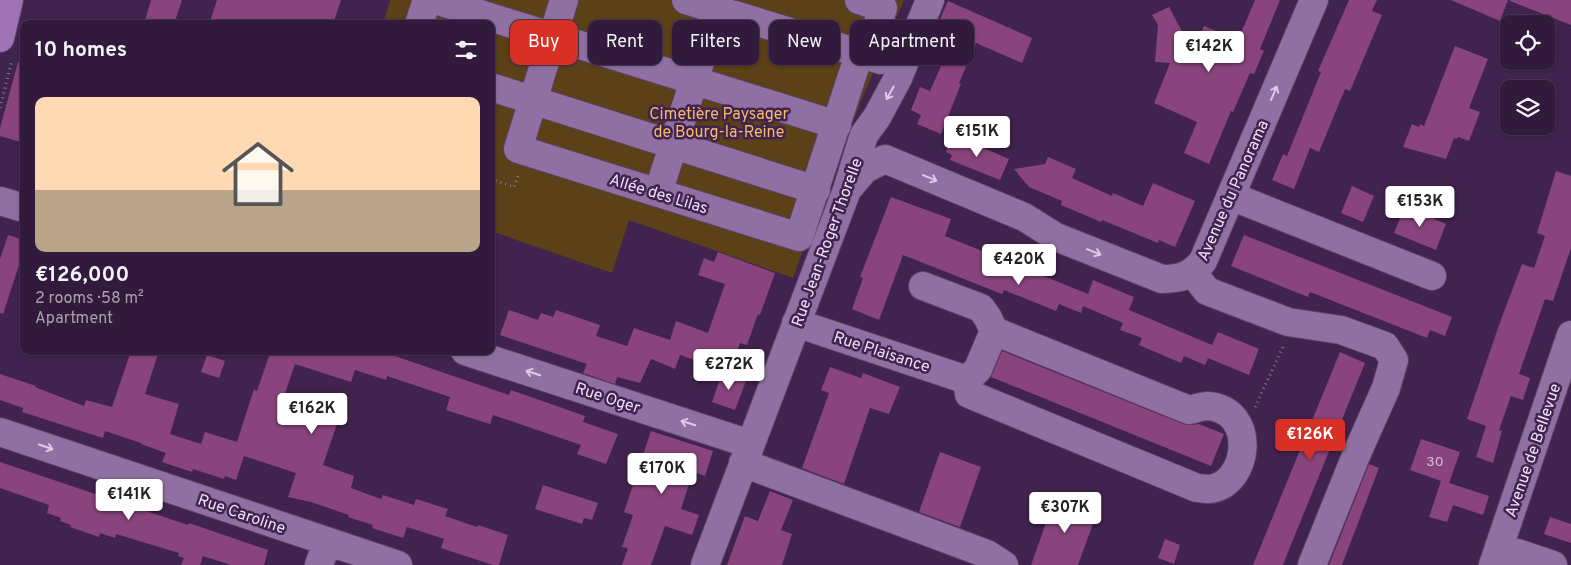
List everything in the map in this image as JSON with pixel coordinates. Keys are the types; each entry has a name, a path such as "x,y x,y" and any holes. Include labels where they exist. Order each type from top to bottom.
{"main road":[{"path":"0,38 9,0"}],"street":[{"path":"420,20 427,0"},
{"path":"435,0 510,24"},
{"path":"558,20 564,0"},
{"path":"686,0 718,5 850,50"},
{"name":"Rue Jean-Roger Thorelle","path":"914,20 930,0"},
{"name":"Avenue du Panorama","path":"885,159 1024,217 1056,237 1162,279 1176,279 1185,276 1203,261 1314,0"},
{"path":"871,4 871,20"},
{"path":"658,193 718,5"},
{"path":"578,45 837,125"},
{"path":"533,100 544,65"},
{"path":"495,88 816,190 856,65"},
{"name":"Rue Jean-Roger Thorelle","path":"881,65 876,117 877,147 885,159"},
{"name":"Allée des Lilas","path":"533,100 518,149 799,237 816,190"},
{"name":"Rue Jean-Roger Thorelle","path":"705,565 847,190 864,135 876,117"},
{"path":"847,190 865,169 885,159"},
{"path":"1231,196 1432,276"},
{"path":"0,201 20,207"},
{"path":"1192,272 1207,291 1288,322 1341,330 1385,346 1394,360 1386,388 1357,453 1312,565"},
{"path":"923,286 981,308 994,330 1189,410 1206,406 1219,408 1238,424 1243,434 1243,450 1238,466 1231,477 1221,485 1209,489 1197,488 969,394 967,380 978,369 994,330"},
{"name":"Rue Plaisance","path":"796,323 967,380"},
{"name":"Avenue de Bellevue","path":"1496,556 1571,335"},
{"name":"Rue Oger","path":"476,355 747,453 987,554 1004,565"},
{"name":"Rue Caroline","path":"0,432 323,553 398,565"},
{"path":"1496,556 1553,565"}],"path":[{"path":"1243,434 1283,346 1288,322"}],"green space":[{"name":"Cimetière Paysager de Bourg-la-Reine","path":"390,0 904,0 896,20 850,20 850,65 877,65 846,138 793,278 629,220 612,273 495,232 495,20 384,20"}],"building":[{"path":"151,0 182,0 175,20 145,20"},
{"path":"217,0 341,0 334,20 210,20"},
{"path":"1255,0 1280,0 1260,49 1264,51 1254,74 1250,73 1233,112 1231,111 1209,164 1184,153 1197,122 1154,103 1170,63 1155,62 1158,25 1152,15 1169,7 1193,52 1204,26 1238,40"},
{"path":"1349,0 1377,0 1372,11 1382,15 1350,91 1345,89 1319,152 1310,148 1294,189 1272,180 1283,154 1287,156 1321,72 1318,71"},
{"path":"1451,0 1508,0 1502,15 1500,15 1500,21"},
{"path":"1571,0 1571,25 1555,19 1555,15 1546,15 1510,1"},
{"path":"948,1 1032,38 1022,63 976,43 974,48 974,20 940,20"},
{"path":"1455,46 1488,59 1469,108 1480,112 1469,141 1458,137 1457,139 1454,138 1446,159 1403,147 1412,124 1419,127 1420,124 1424,126"},
{"path":"18,62 20,62 20,142 0,136 0,128"},
{"path":"942,65 967,65 941,134 917,124 921,115 911,110 920,87 930,91"},
{"path":"953,135 1009,159 1000,180 950,160 952,155 946,152"},
{"path":"1048,157 1076,169 1072,178 1112,196 1113,193 1143,206 1153,183 1195,201 1175,247 1159,240 1158,243 1102,220 1101,222 1061,205 1062,201 1029,187 1014,169 1045,164"},
{"path":"1556,171 1571,176 1571,248 1553,301 1545,299 1519,374 1530,378 1523,400 1511,396 1499,430 1502,431 1493,463 1476,457 1486,426 1467,419 1522,264 1534,268 1545,236 1537,233"},
{"path":"1352,186 1374,196 1363,222 1341,213"},
{"path":"891,197 951,219 945,236 1088,294 1093,280 1134,297 1129,310 1212,345 1218,332 1259,349 1249,375 1208,358 1205,365 1184,356 1181,363 1139,345 1142,338 1120,330 1123,323 1083,306 1081,313 1059,304 1056,311 1004,290 1002,294 903,255 879,320 852,309 863,278 860,277"},
{"path":"1405,206 1446,224 1436,250 1394,233"},
{"path":"8,235 20,239 20,265 3,314 0,313 0,259"},
{"path":"1244,235 1452,317 1445,336 1430,330 1427,338 1310,292 1308,297 1231,266"},
{"path":"718,252 775,273 747,345 740,343 730,372 680,355 675,369 651,359 640,383 617,377 615,384 583,373 587,364 500,335 509,310 538,320 541,313 553,317 556,310 600,325 596,336 627,346 634,328 670,340 676,321 708,333 725,284 698,275 704,258 714,262"},
{"path":"1002,351 1183,424 1199,424 1224,434 1211,466 991,377"},
{"path":"1340,352 1365,363 1283,565 1253,565"},
{"path":"130,355 158,355 145,394 179,404 170,434 201,444 205,432 237,442 254,389 257,391 269,356 266,355 392,355 509,395 511,390 585,416 583,422 618,434 606,464 577,454 581,445 493,415 490,424 446,410 450,397 387,376 386,380 355,370 351,382 295,364 283,399 285,400 281,413 312,424 317,410 339,418 323,465 354,476 351,488 381,499 383,495 414,505 416,499 448,509 445,516 508,535 499,565 493,565 441,548 444,539 426,533 407,527 403,538 372,528 373,525 348,517 349,515 311,502 288,497 296,473 244,456 236,480 225,476 224,479 193,469 192,472 162,462 166,453 105,431 103,438 22,412 23,408 0,400 0,374 36,386 84,406 86,400 112,407"},
{"path":"207,355 225,361 219,378 201,372"},
{"path":"830,367 861,378 863,373 900,387 889,414 870,408 844,484 802,468 829,393 821,390"},
{"path":"722,373 746,381 735,410 712,402"},
{"path":"651,431 713,451 705,476 693,472 681,509 699,515 692,535 665,526 651,565 622,565 628,548 622,547 633,515 624,512"},
{"path":"1421,439 1460,452 1449,483 1489,496 1483,515 1453,505 1447,522 1429,517 1441,481 1410,470"},
{"path":"940,452 981,467 960,527 919,512"},
{"path":"0,462 268,550 264,565 231,565 203,556 200,565 181,565 184,558 178,556 179,553 116,534 115,538 100,533 99,537 70,527 71,525 60,521 61,518 47,513 49,505 0,488"},
{"path":"1369,464 1379,468 1342,565 1329,565"},
{"path":"543,485 598,503 592,520 584,518 582,524 535,509"},
{"path":"770,491 793,500 781,530 792,534 782,565 727,565 745,516 758,521"},
{"path":"1056,495 1098,510 1078,565 1031,565"},
{"path":"1550,517 1571,524 1571,543 1544,534"},
{"path":"1165,539 1180,545 1174,564 1158,558"}]}
